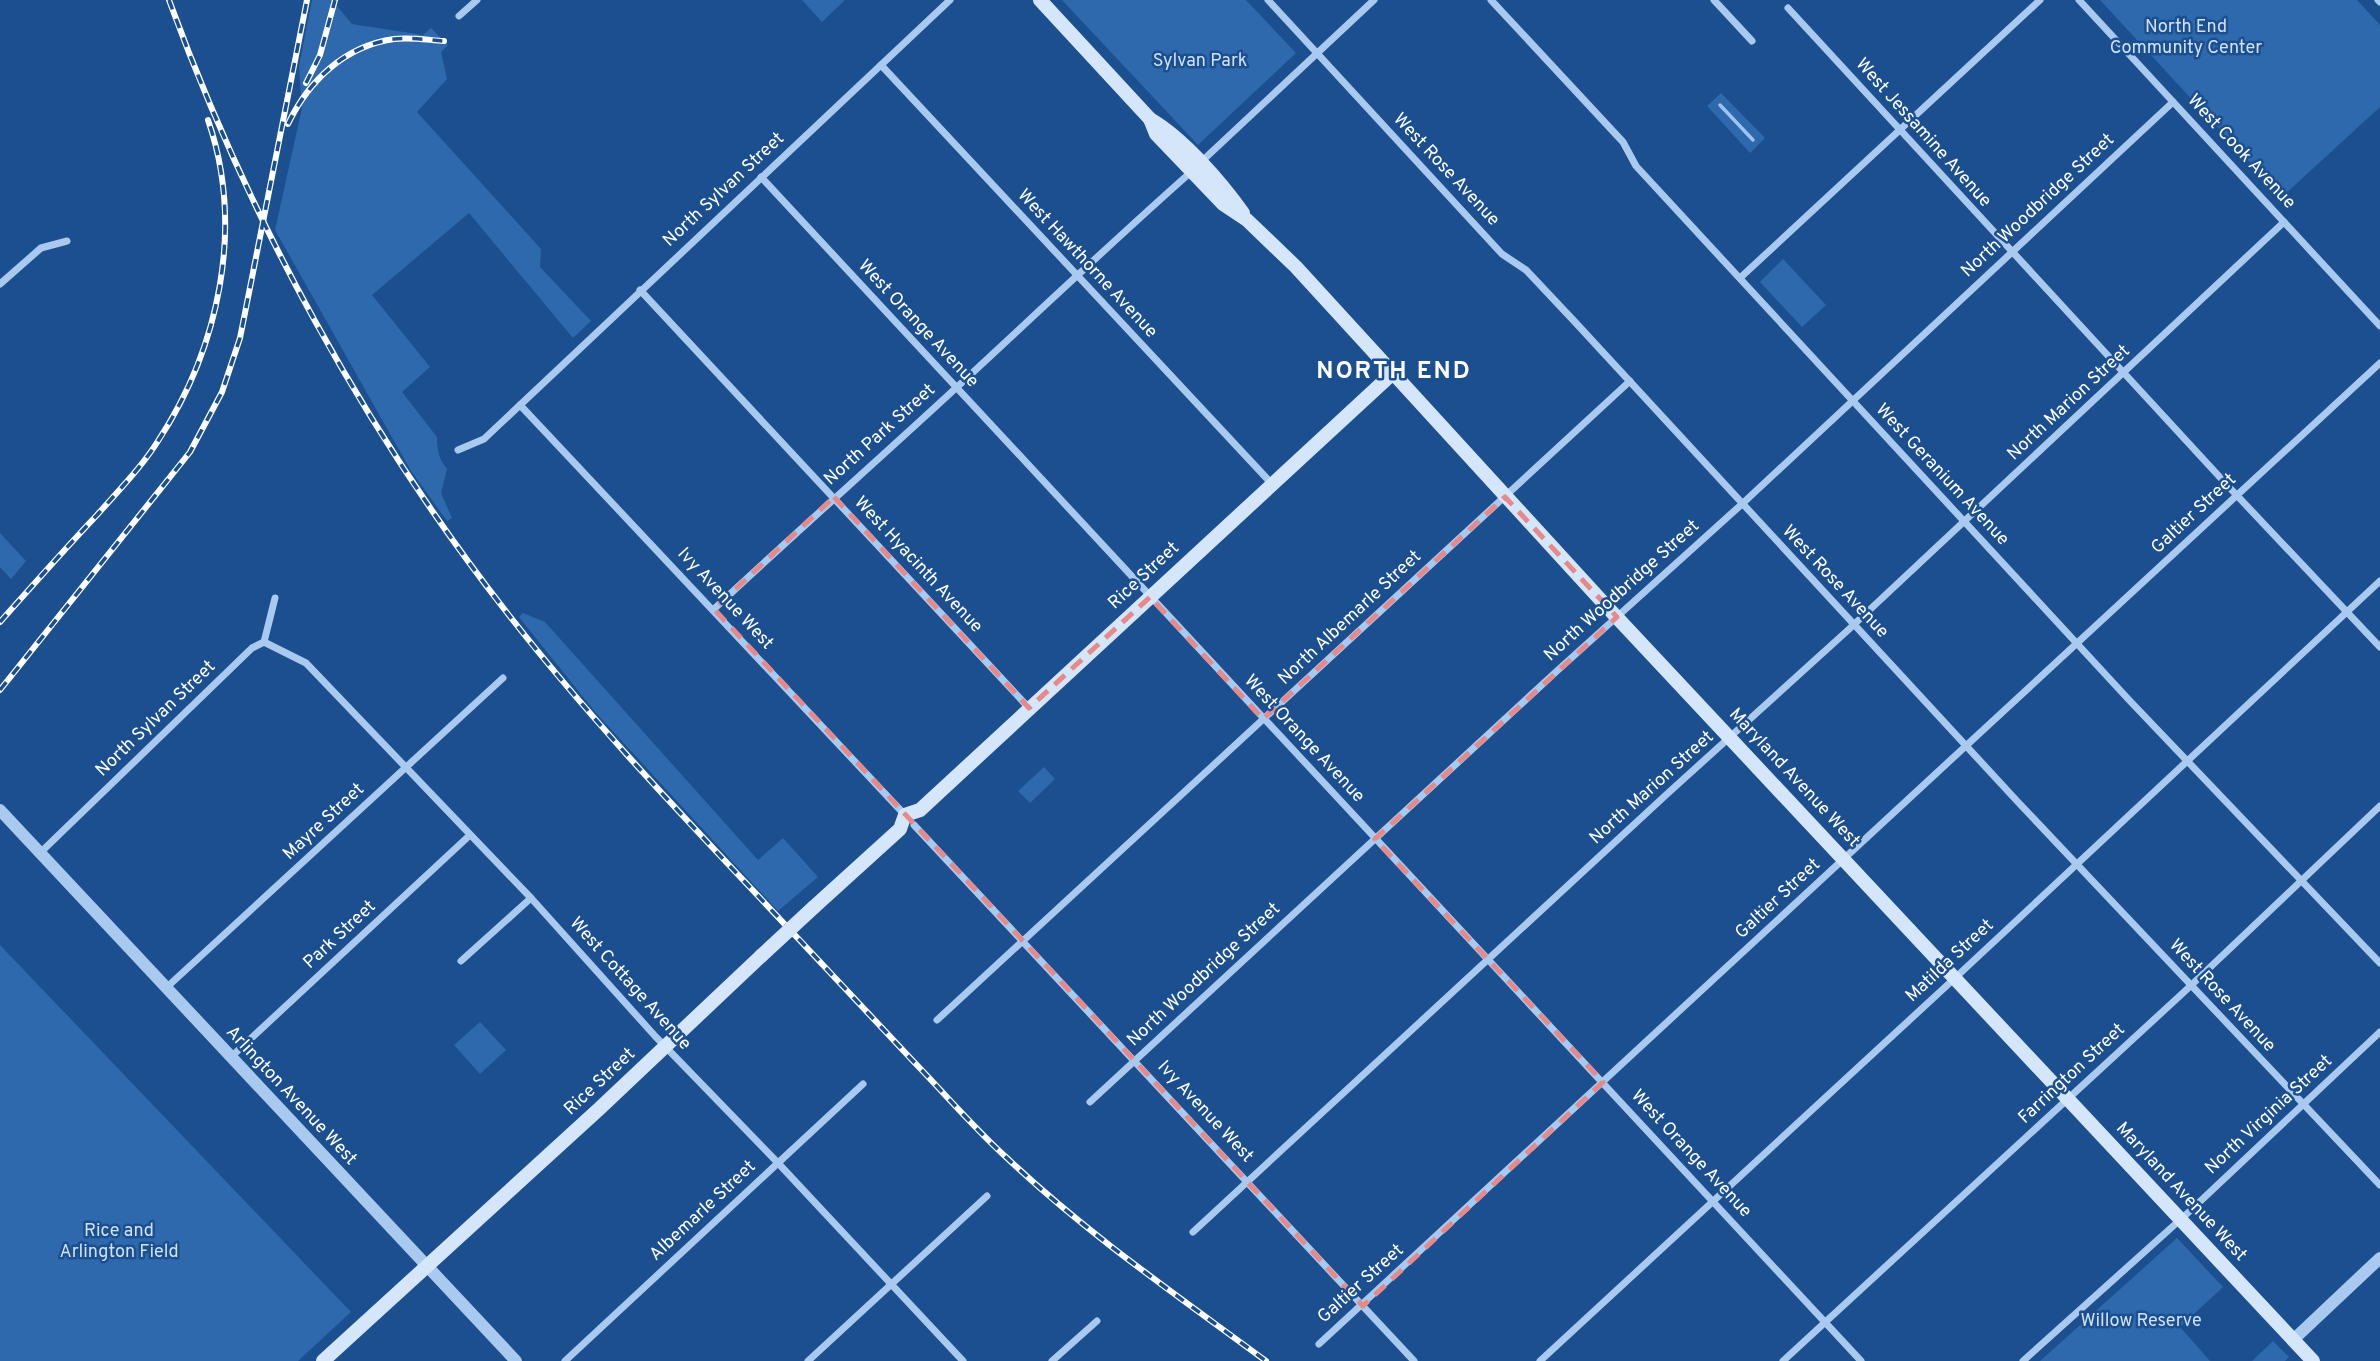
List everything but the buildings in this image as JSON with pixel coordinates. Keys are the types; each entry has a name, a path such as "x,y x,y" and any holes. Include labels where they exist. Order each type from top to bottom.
{"main road":[{"name":"Maryland Avenue West","path":"1040,0 1150,119 1156,134 1182,159 1230,195 1247,220 1296,267 1505,497 2313,1361"},
{"name":"Rice Street","path":"323,1361 1394,372"}],"street":[{"path":"459,16 477,0"},
{"name":"North Sylvan Street","path":"458,450 484,439 950,0"},
{"name":"West Rose Avenue","path":"1268,0 1502,254 1526,271 1630,381 1853,625 2380,1185"},
{"name":"North Park Street","path":"714,609 1374,0"},
{"name":"West Geranium Avenue","path":"1491,0 1623,142 1636,166 1964,522 2380,963"},
{"path":"1714,0 1752,41"},
{"path":"1740,278 2040,0"},
{"name":"West Cook Avenue","path":"2079,0 2380,326"},
{"name":"West Jessamine Avenue","path":"1787,8 2237,496 2380,647"},
{"name":"West Hawthorne Avenue","path":"881,65 1272,484"},
{"name":"North Woodbridge Street","path":"1090,1102 1742,504 2173,102"},
{"name":"West Orange Avenue","path":"761,177 1861,1361"},
{"name":"North Marion Street","path":"1194,1232 2124,374 2284,222"},
{"path":"0,284 41,248 67,241"},
{"name":"West Hyacinth Avenue","path":"640,290 1029,708"},
{"name":"Galtier Street","path":"1319,1344 2380,363"},
{"name":"North Albemarle Street","path":"937,1020 1630,381"},
{"name":"Ivy Avenue West","path":"520,405 714,609 906,823 1023,940 1414,1361"},
{"name":"Matilda Street","path":"1540,1361 2380,581"},
{"path":"264,642 275,598"},
{"name":"North Sylvan Street","path":"40,853 252,648 264,642"},
{"name":"West Cottage Avenue","path":"264,642 306,663 407,767 666,1047 963,1361"},
{"name":"Mayre Street","path":"166,988 503,678"},
{"name":"Farrington Street","path":"1783,1361 2191,985 2380,806"},
{"name":"Arlington Avenue West","path":"0,810 516,1361"},
{"name":"Park Street","path":"231,1057 470,835"},
{"path":"461,961 530,898"},
{"name":"North Virginia Street","path":"2023,1361 2380,1032"},
{"name":"Albemarle Street","path":"565,1361 863,1084"},
{"path":"808,1361 987,1196"},
{"path":"2293,1340 2380,1258"},
{"path":"1052,1361 1097,1321"}],"highlighted area":[{"path":"834,497 1029,708 1150,597 1263,719 1505,497 1617,617 1375,839 1603,1082 1363,1306 714,609"}],"green space":[{"path":"312,0 332,0 352,24 423,35 431,28 448,45 441,52 447,79 417,112 541,249 540,267 591,321 573,338 469,213 372,295 430,367 402,392 437,437 439,454 447,469 441,493 452,518 447,521 411,471 275,230 302,108 299,66"},
{"path":"802,0 845,0 822,22"},
{"name":"Sylvan Park","path":"1062,0 1246,0 1296,53 1198,145"},
{"name":"North End Community Center","path":"2100,0 2357,0 2380,25 2380,107 2282,197"},
{"path":"1721,93 1765,138 1750,153 1707,106"},
{"path":"1783,259 1826,305 1802,327 1760,282"},
{"path":"0,533 26,561 11,579 0,567"},
{"path":"523,613 545,622 758,860 783,838 818,877 778,911 596,713 519,617"},
{"path":"1044,767 1055,779 1030,803 1018,791"},
{"name":"Rice and Arlington Field","path":"0,945 351,1312 298,1361 0,1361"},
{"path":"480,1022 506,1050 480,1074 454,1045"},
{"name":"Willow Reserve","path":"2177,1238 2223,1287 2180,1327 2210,1361 2040,1361"},
{"path":"2273,1341 2289,1357 2285,1361 2252,1361"}],"waterway":[{"path":"1720,105 1753,140"}],"railway":[{"path":"169,0 235,162 314,320 406,471 455,544 508,614 599,724 995,1147 1100,1238 1266,1361"},
{"path":"0,690 190,452 222,392 240,338 307,0"},
{"path":"306,83 320,55 335,0"},
{"path":"288,124 307,93 344,57 376,43 394,39 444,41"},
{"path":"0,622 144,461 179,405 197,367 220,286 225,244 219,161 208,120"}],"district":[{"name":"NORTH END","path":"1394,372"}]}
